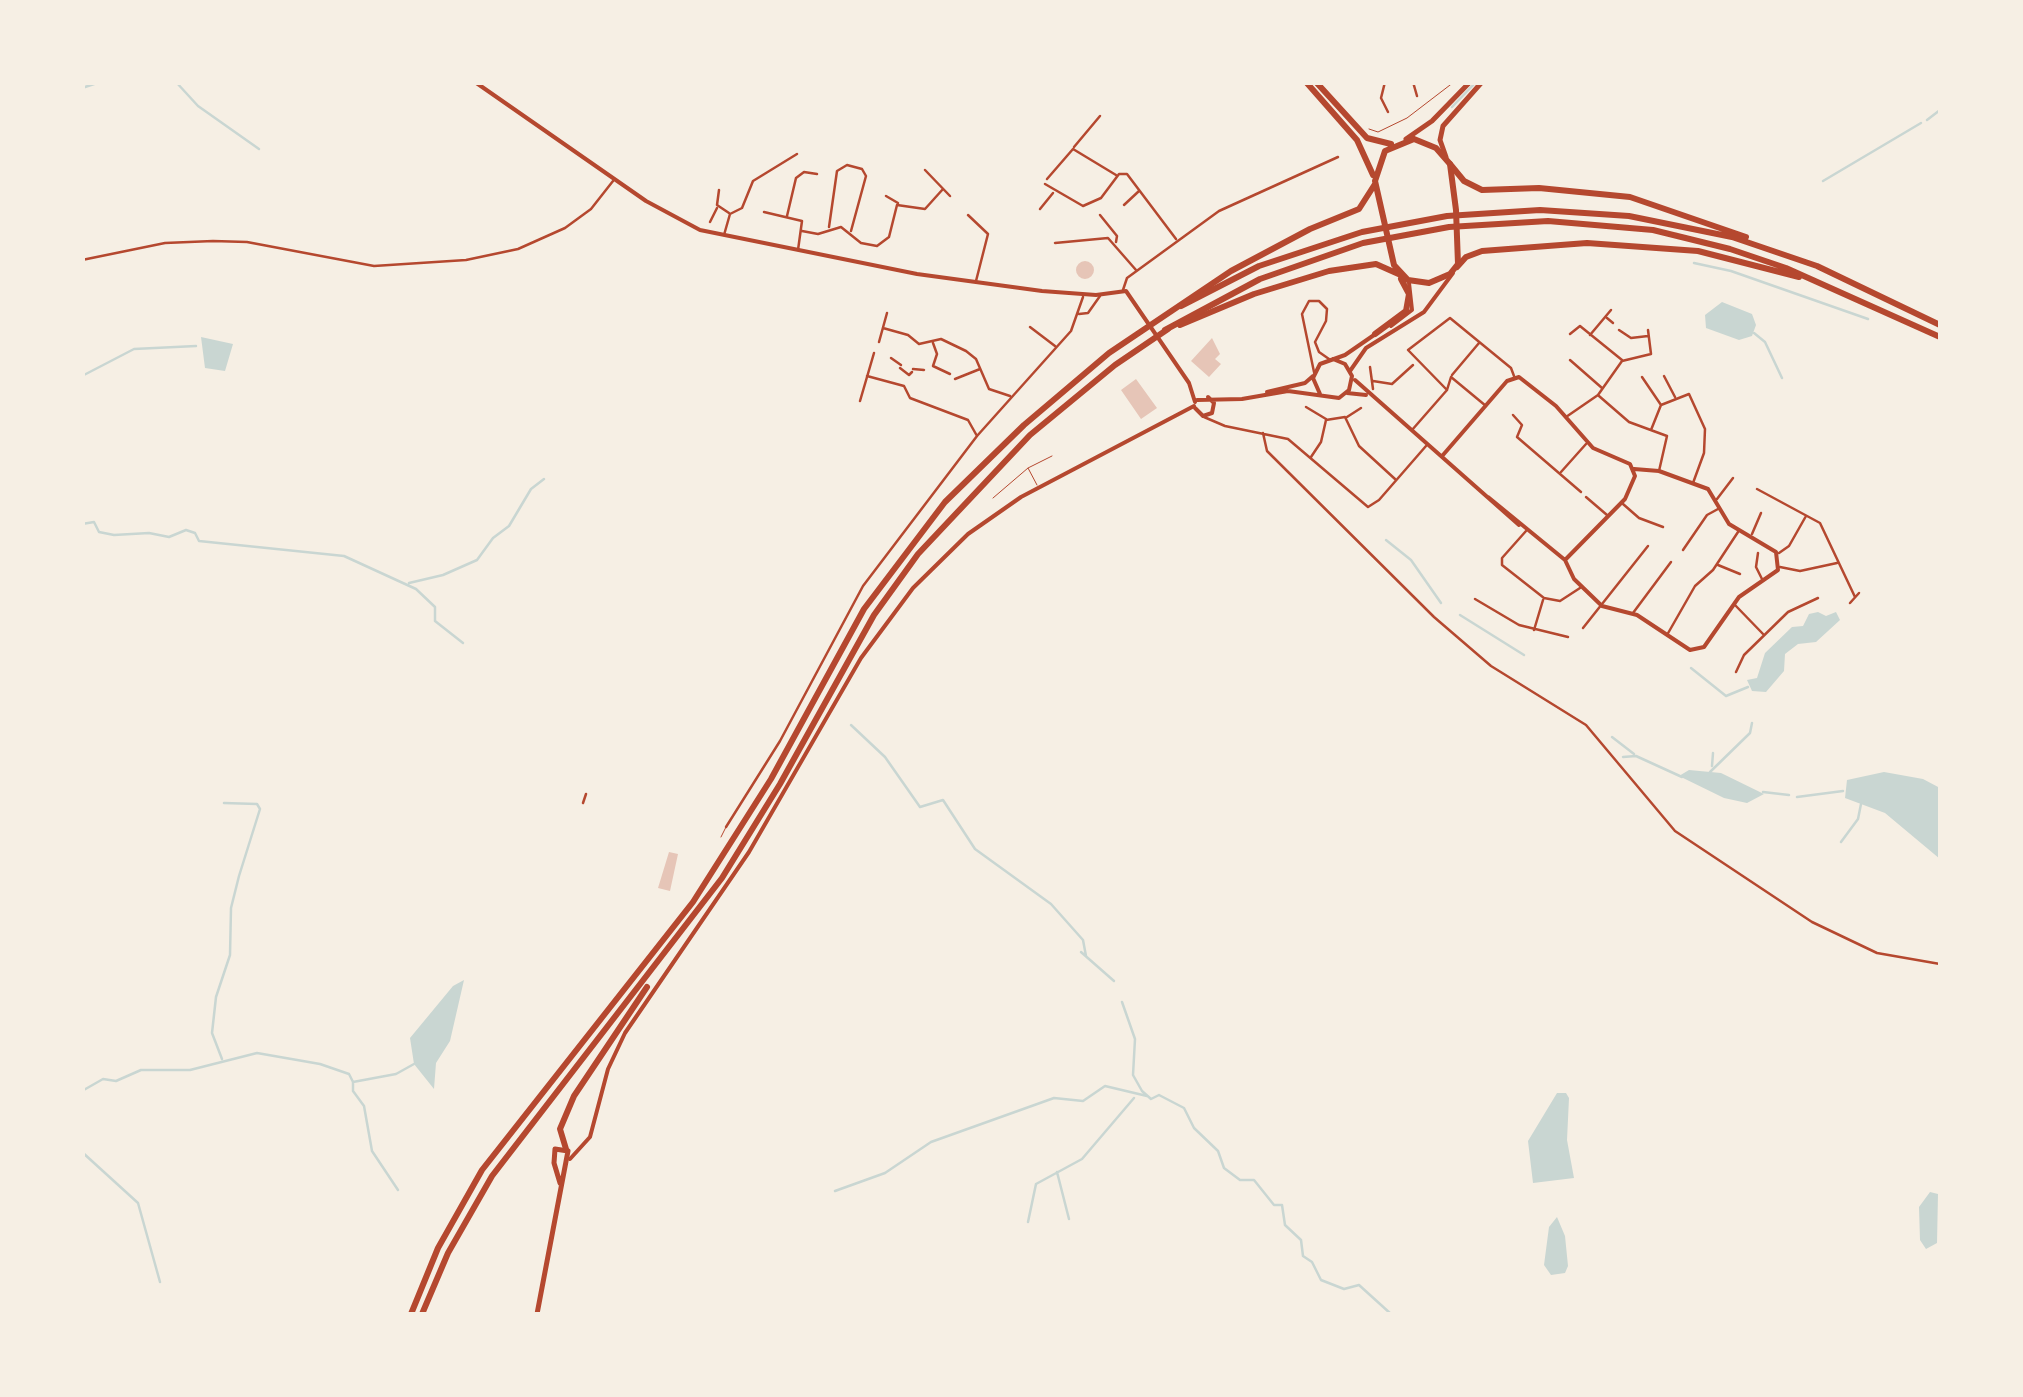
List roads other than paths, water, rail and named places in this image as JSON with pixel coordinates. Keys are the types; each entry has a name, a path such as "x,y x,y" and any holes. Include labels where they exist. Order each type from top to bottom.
{"highway":[{"path":"1306,82 1357,140 1375,182 1391,259 1405,277"},
{"path":"1316,82 1367,138 1393,144"},
{"path":"411,1314 438,1248 476,1179 702,890 771,779 864,609 908,546 957,490 1036,414 1109,354 1262,254 1360,209 1375,182 1378,160 1393,144 1406,139 1430,144 1464,181 1482,190 1540,188 1634,198 1810,263 1940,325"},
{"path":"1449,162 1460,244 1456,268"},
{"path":"1181,306 1259,266 1362,232 1501,211 1630,216 1721,234 1810,263"},
{"path":"567,1150 560,1129 574,1096 750,834 861,636 918,554 1030,435 1115,364 1165,330 1228,294 1327,254 1396,235 1510,222 1621,226 1696,239 1770,261 1940,338"},
{"path":"1165,330 1313,275 1366,264 1431,283 1470,254 1570,244 1652,246 1722,256 1838,290"},
{"path":"1375,334 1401,318 1408,306 1405,284 1388,268"},
{"path":"422,1314 448,1253 492,1176 674,944"}],"main road":[{"path":"1406,139 1432,121 1470,82"},
{"path":"1449,162 1440,142 1443,126 1482,82"},
{"path":"537,1314 568,1161 567,1150 553,1152 561,1188"},
{"path":"554,1163 568,1161"}],"street":[{"path":"475,82 613,180 682,222 724,236 976,283 1100,295 1123,290"},
{"path":"1385,82 1381,98 1388,112"},
{"path":"1412,82 1417,96"},
{"path":"1100,116 1046,182 1054,192 1076,204 1087,205 1105,195 1118,175"},
{"path":"1073,149 1118,175 1126,174 1177,240"},
{"path":"724,236 730,214 742,208 755,179 798,154"},
{"path":"1123,290 1126,280 1137,271 1238,200 1338,157"},
{"path":"829,228 837,171 846,165 862,169 866,176 850,232"},
{"path":"925,170 950,196"},
{"path":"786,216 795,179 803,172 816,174"},
{"path":"82,260 165,243 213,240 386,267 466,260 518,249 565,228 590,210 613,180"},
{"path":"886,196 898,205 925,209 943,189"},
{"path":"710,222 718,207 719,190"},
{"path":"1124,204 1140,190"},
{"path":"1040,208 1054,192"},
{"path":"802,231 818,234 829,228 850,232 863,244 880,245 890,238 898,205"},
{"path":"718,207 730,214"},
{"path":"764,212 802,221 798,252"},
{"path":"968,215 988,234 976,283"},
{"path":"1100,215 1117,232 1115,242"},
{"path":"1066,236 1066,243"},
{"path":"1056,243 1098,237 1115,242 1137,271"},
{"path":"1347,393 1351,374 1366,348 1422,314 1456,268"},
{"path":"1181,416 1201,415 1230,400 1305,383 1331,359 1412,311 1413,294 1405,277"},
{"path":"1123,290 1141,310 1189,384 1201,415 1220,424 1288,439 1366,506 1374,505 1427,445"},
{"path":"726,828 780,741 852,602 977,436 1056,347 1079,314 1084,294"},
{"path":"1079,314 1088,312 1100,295"},
{"path":"1324,397 1314,374 1302,314 1309,300 1319,300 1327,309 1316,344 1320,354 1351,374 1374,400 1565,560 1581,588 1601,605 1633,613 1686,650 1700,649 1734,603 1780,567 1800,571 1838,563"},
{"path":"1590,334 1612,310"},
{"path":"879,342 887,313"},
{"path":"1606,317 1614,324"},
{"path":"1447,390 1408,352 1410,346 1450,318 1511,368 1514,378"},
{"path":"1570,334 1576,326 1582,328 1622,361"},
{"path":"1034,327 1056,347"},
{"path":"882,328 910,336 918,344 942,339 968,352 990,389 1011,397"},
{"path":"1618,330 1631,338 1650,336"},
{"path":"1565,418 1598,395 1622,361 1650,355 1648,330"},
{"path":"932,342 937,353 934,366 950,374"},
{"path":"1411,431 1447,390 1451,378 1480,342"},
{"path":"860,400 874,353"},
{"path":"891,358 909,373"},
{"path":"1570,360 1602,388"},
{"path":"1373,381 1392,384 1416,363"},
{"path":"1370,367 1373,389"},
{"path":"955,378 964,379 980,369"},
{"path":"909,373 924,370"},
{"path":"902,386 909,373"},
{"path":"867,376 902,386 910,398 969,418 977,436"},
{"path":"1664,376 1676,397"},
{"path":"1642,377 1661,405"},
{"path":"1451,378 1486,406"},
{"path":"1443,454 1514,378"},
{"path":"1514,378 1525,379 1587,442 1634,469 1659,470 1708,489 1738,532 1778,554"},
{"path":"1189,384 1206,396 1220,424"},
{"path":"983,393 990,389"},
{"path":"1262,394 1296,392 1337,399 1357,392 1374,400"},
{"path":"1652,430 1661,405 1688,392 1704,425 1704,450 1693,482"},
{"path":"1598,395 1629,422 1668,439 1659,470"},
{"path":"568,1161 585,1145 610,1066 625,1033 749,852 865,651 942,557 990,517 1038,486 1181,416 1206,396 1230,400"},
{"path":"1306,407 1327,419 1346,418 1361,408"},
{"path":"1513,415 1522,425 1517,438 1581,492"},
{"path":"1346,418 1360,446 1396,480"},
{"path":"1310,458 1320,445 1327,419"},
{"path":"1263,433 1267,452 1434,617 1491,666 1586,725 1675,832 1812,922 1877,954 1940,964"},
{"path":"1560,474 1587,442"},
{"path":"1565,560 1622,503 1634,479 1634,469"},
{"path":"1715,500 1733,478"},
{"path":"1756,489 1808,513 1830,536 1838,563 1857,595 1850,604"},
{"path":"1586,497 1608,516"},
{"path":"1622,503 1639,518 1663,527"},
{"path":"1683,550 1707,516 1719,509"},
{"path":"1778,554 1787,549 1808,513"},
{"path":"1750,538 1761,514"},
{"path":"1526,531 1500,561 1544,598 1563,600 1581,588"},
{"path":"1666,636 1695,586 1717,564 1738,532"},
{"path":"1583,628 1648,546"},
{"path":"1758,553 1756,566 1762,580"},
{"path":"1778,554 1780,567"},
{"path":"1633,613 1671,562"},
{"path":"1717,564 1740,574"},
{"path":"1475,598 1534,632 1568,637"},
{"path":"1534,632 1544,598"},
{"path":"1736,672 1744,654 1793,607 1818,598"},
{"path":"1734,603 1765,636"},
{"path":"583,803 586,794"},
{"path":"567,1150 585,1145"}],"lane":[{"path":"992,498 1028,468 1052,456"},
{"path":"1028,468 1038,486"},
{"path":"720,837 726,828"}],"waterway":[{"path":"82,88 100,82"},
{"path":"176,82 198,106 259,149"},
{"path":"1452,107 1476,82"},
{"path":"1927,120 1940,110"},
{"path":"1823,181 1921,123"},
{"path":"1694,263 1731,271 1868,319"},
{"path":"1754,333 1765,342 1782,378"},
{"path":"82,376 134,349 196,346"},
{"path":"409,583 443,575 477,560 493,538 509,526 531,489 544,479"},
{"path":"82,524 94,522 99,532 114,535 149,533 169,537 186,530 195,533 199,541 344,556 416,589 435,607 435,621 463,643"},
{"path":"1386,540 1411,560 1441,603"},
{"path":"1460,615 1524,655"},
{"path":"1691,668 1726,696 1748,687"},
{"path":"1710,772 1750,733 1752,723"},
{"path":"851,725 885,757 920,807 943,800 975,849 1051,904 1083,940 1086,956"},
{"path":"1612,737 1634,754"},
{"path":"1712,766 1713,753"},
{"path":"1623,757 1636,756 1682,777"},
{"path":"1797,797 1843,791"},
{"path":"1763,792 1789,795"},
{"path":"222,1059 212,1033 216,997 230,955 231,908 260,809 257,804 224,803"},
{"path":"1841,842 1858,819 1861,804"},
{"path":"1081,952 1114,981"},
{"path":"1122,1002 1135,1039 1133,1075 1142,1091 1151,1099 1159,1095 1184,1108 1194,1128 1218,1151 1224,1168 1240,1180 1254,1180 1274,1205 1282,1205 1285,1225 1301,1240 1303,1256 1312,1262 1321,1280 1344,1289 1359,1285 1391,1314"},
{"path":"82,1091 103,1079 116,1081 141,1070 190,1070 257,1053 320,1064 349,1074 353,1082 396,1074 414,1064"},
{"path":"353,1082 353,1091 364,1106 372,1151 398,1190"},
{"path":"835,1191 885,1173 931,1142 1054,1098 1083,1101 1105,1086 1147,1096"},
{"path":"1028,1222 1036,1184 1082,1159 1134,1098"},
{"path":"82,1152 138,1203 160,1282"},
{"path":"1057,1172 1069,1219"},
{"path":"1541,1314 1546,1314"}]}
